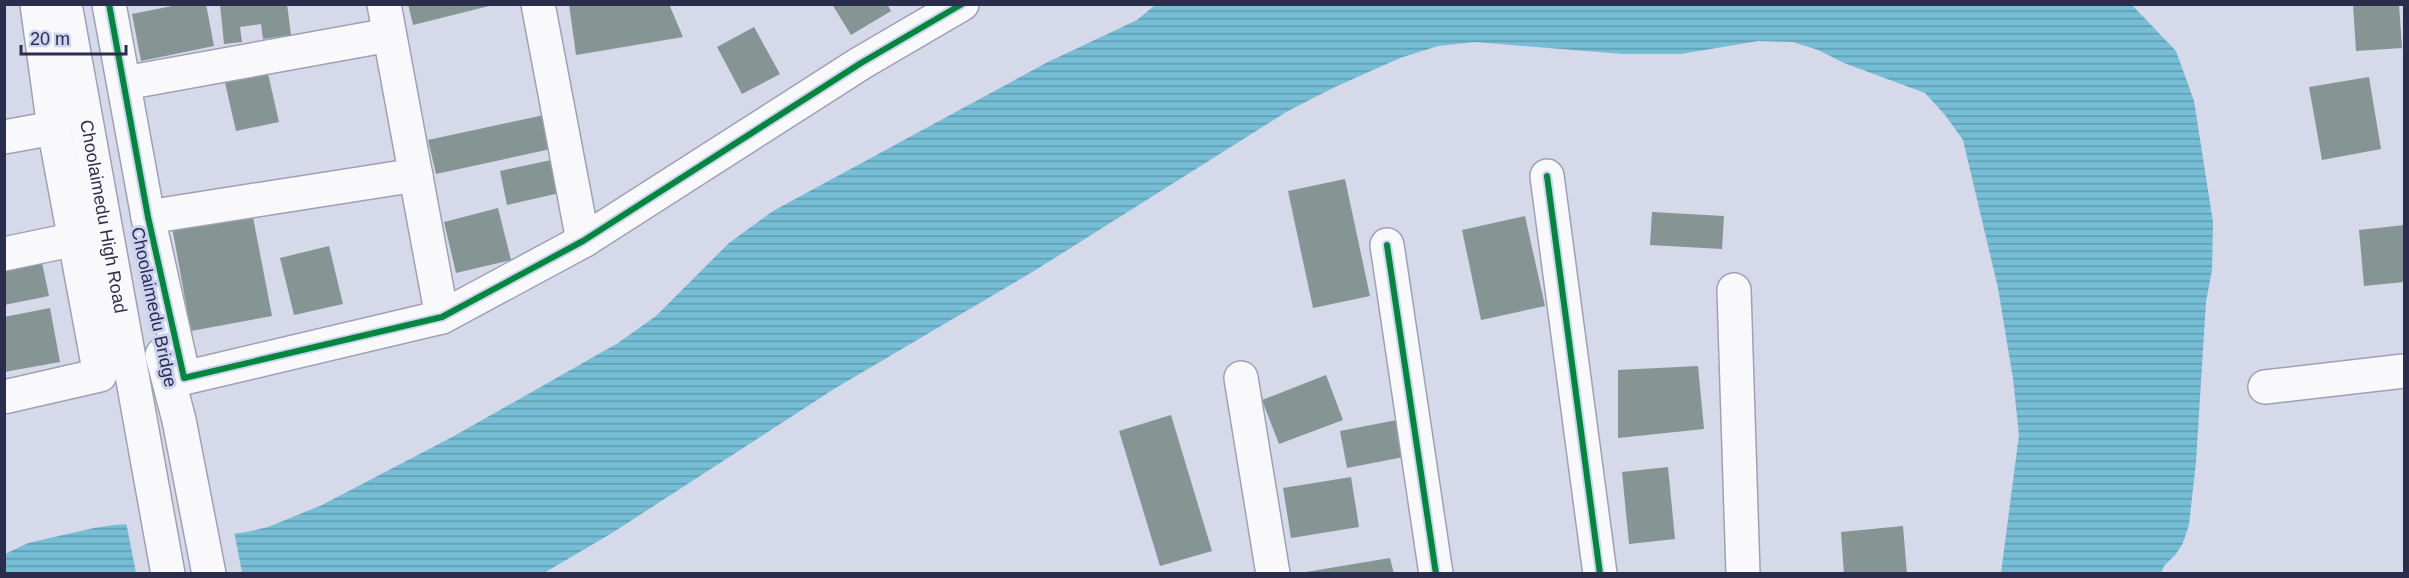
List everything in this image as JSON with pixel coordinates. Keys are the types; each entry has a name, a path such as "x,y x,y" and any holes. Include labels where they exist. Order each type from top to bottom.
{"street":[{"path":"4,397 100,375 54,128 37,4"},
{"name":"Choolaimedu High Road","path":"65,4 168,573"},
{"name":"Choolaimedu Bridge","path":"92,4 116,107 156,335 179,420 209,573"},
{"path":"109,4 148,217 184,378 441,318 583,241 861,63 962,4"},
{"path":"538,4 583,241"},
{"path":"125,83 386,20 441,318"},
{"path":"4,137 54,128"},
{"path":"148,217 416,175"},
{"path":"1547,176 1600,573"},
{"path":"4,254 76,239"},
{"path":"1387,245 1436,573"},
{"path":"1734,291 1743,573"},
{"path":"2265,387 2404,371"},
{"path":"1241,378 1273,573"}],"water":[{"path":"1155,5 2132,5 2176,51 2194,101 2213,222 2212,270 2206,302 2196,462 2189,525 2183,543 2161,573 2001,573 2019,435 2013,379 1998,288 1963,140 1925,93 1793,42 1758,41 1681,54 1623,54 1475,42 1438,46 1400,58 1288,111 1034,271 834,389 612,533 544,573 5,574 5,554 28,543 94,528 130,524 161,530 224,535 268,527 322,505 454,436 618,343 656,316 729,243 773,211 1046,63 1137,20"}],"pier":[{"path":"126,522 188,532 234,531 242,573 136,573"}],"building":[{"path":"182,4 206,4 214,46 141,61 132,14"},
{"path":"220,4 287,4 291,35 263,39 261,24 240,27 242,42 224,44"},
{"path":"408,4 493,4 493,5 413,25"},
{"path":"569,4 669,4 683,37 576,55"},
{"path":"832,4 887,4 891,11 851,35"},
{"path":"2353,4 2399,4 2402,48 2356,51"},
{"path":"754,27 780,74 742,94 717,47"},
{"path":"266,65 279,122 236,131 223,74"},
{"path":"2369,77 2381,149 2322,160 2309,87"},
{"path":"544,115 551,149 436,174 428,140"},
{"path":"556,159 564,192 507,205 500,171"},
{"path":"1345,179 1370,296 1313,308 1288,191"},
{"path":"498,208 511,260 456,273 444,222"},
{"path":"252,212 272,316 191,331 172,227"},
{"path":"1652,212 1724,216 1722,249 1650,245"},
{"path":"1525,216 1545,306 1481,320 1462,230"},
{"path":"2404,225 2404,282 2364,286 2359,230"},
{"path":"329,246 343,304 294,315 280,258"},
{"path":"40,253 49,296 4,305 4,260"},
{"path":"50,308 60,362 4,372 4,317"},
{"path":"1698,366 1704,429 1618,438 1618,370"},
{"path":"1326,375 1343,420 1279,444 1262,400"},
{"path":"1171,415 1212,551 1160,566 1119,431"},
{"path":"1402,419 1409,456 1347,468 1340,431"},
{"path":"1668,467 1675,539 1629,544 1622,472"},
{"path":"1351,477 1359,527 1291,538 1283,488"},
{"path":"1903,526 1907,574 1844,574 1841,532"},
{"path":"1390,558 1394,574 1306,574 1306,572"}],"cycle path":[{"path":"109,4 148,217 184,378 442,317 583,241 861,63 962,4"},
{"path":"1547,176 1600,574"},
{"path":"1387,245 1436,574"}]}
